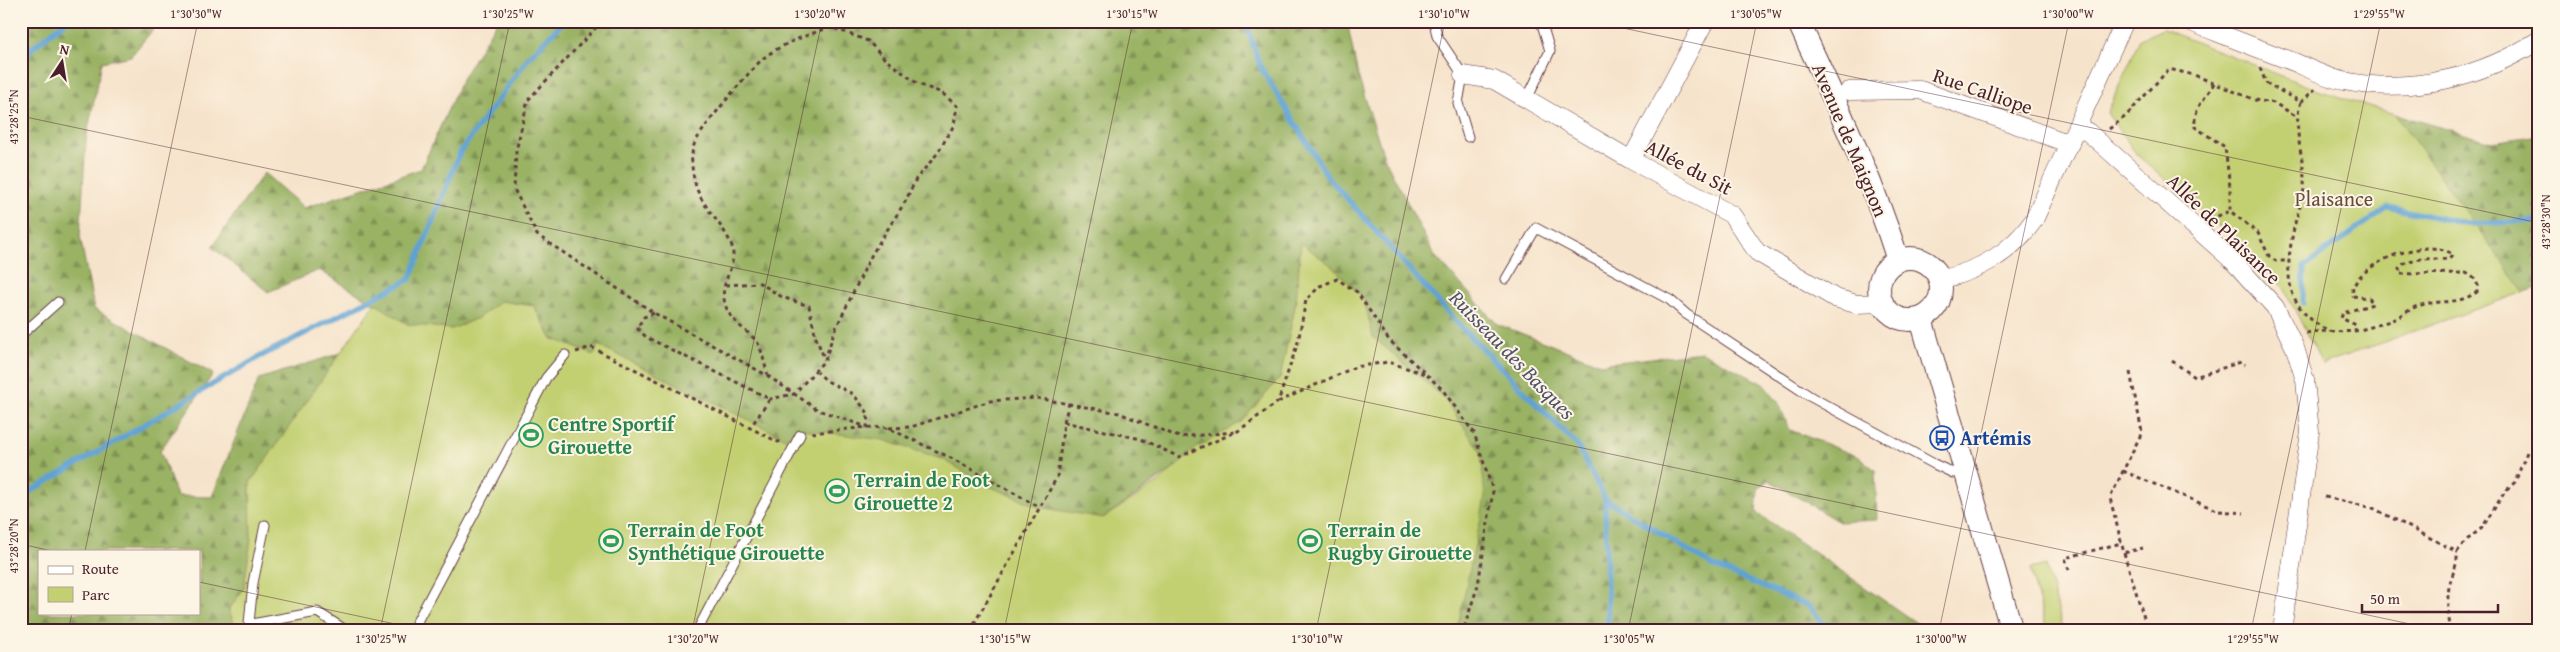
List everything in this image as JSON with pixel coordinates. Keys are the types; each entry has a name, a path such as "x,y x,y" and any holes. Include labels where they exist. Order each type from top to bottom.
{"street":[{"path":"1631,160 1705,21"},
{"name":"Avenue de Maignon","path":"1798,21 1834,98 1878,202 1898,260"},
{"path":"1940,280 1965,274 1995,260 2022,236 2034,220 2125,21"},
{"path":"2188,21 2342,81 2373,85 2408,85 2447,80 2482,70 2513,57 2539,40"},
{"name":"Allée du Sit","path":"1463,75 1494,80 1631,160 1732,214 1757,252 1836,298 1856,304 1882,303"},
{"name":"Rue Calliope","path":"1849,91 1920,90 2073,136"},
{"name":"Allée de Plaisance","path":"2073,136 2088,132 2232,260 2275,307 2295,348 2305,380 2310,432 2282,631"},
{"path":"1911,258 1924,261 1934,269 1940,280 1942,292 1938,304 1931,313 1921,319 1906,320 1896,317 1882,303 1879,289 1882,274 1898,260 1911,258"},
{"path":"1921,319 2012,631"}],"lane":[{"path":"1434,21 1437,36 1463,75 1458,103 1468,137"},
{"path":"1527,100 1550,51 1541,21"},
{"path":"1506,278 1536,228 1670,300 1686,314 1811,397 1934,464 1954,472 1967,472"},
{"path":"21,335 58,302"},
{"path":"412,631 546,378 565,355"},
{"path":"697,631 800,435"},
{"path":"265,525 253,583 249,623 265,631"},
{"path":"252,624 317,612 347,631"}],"path":[{"path":"602,21 528,100 516,151 514,189 537,235 654,313 768,376 818,410 868,427 868,413 853,394 828,381 817,372"},
{"path":"830,21 831,27"},
{"path":"654,313 644,317 638,328 646,336 770,399 794,394 817,372 825,360 834,332 872,254 905,202 916,179 937,154 950,132 954,125 957,106 942,93 918,84 886,60 868,41 831,27 789,42 766,57 750,71 694,144 692,160 695,183 703,204 731,244 734,259 723,298 728,312 739,328 759,345 768,376"},
{"path":"2257,63 2266,83 2300,102"},
{"path":"2107,131 2126,116 2169,68 2194,74 2255,100 2274,103 2296,116"},
{"path":"2214,83 2208,95 2199,104 2194,116 2195,127 2225,147 2230,211 2258,233 2269,256 2276,261 2288,261"},
{"path":"2318,88 2300,102 2296,116 2304,166 2304,191 2288,261 2291,287 2296,304 2306,317 2332,332"},
{"path":"2206,221 2230,211"},
{"path":"2300,335 2355,331 2398,317 2421,305 2463,300 2477,292 2479,284 2475,278 2466,273 2400,274 2399,268 2402,264 2420,260 2449,260 2453,255 2448,251 2426,246 2409,249 2366,271 2356,279 2351,290 2353,296 2368,298 2374,304 2343,313 2341,318 2356,325 2355,331"},
{"path":"1278,402 1298,342 1306,300 1320,286 1337,279 1357,292 1389,340 1442,389 1474,433 1492,491 1478,585 1463,631"},
{"path":"726,285 760,283 782,297 809,306 816,338 825,360"},
{"path":"2172,361 2195,376 2242,362 2245,366"},
{"path":"1064,422 1141,439 1179,457 1238,431 1278,402 1355,367 1388,362 1426,375"},
{"path":"2130,372 2142,432 2110,498 2121,543 2145,621"},
{"path":"888,428 912,427 990,401 1036,398 1119,414 1180,437 1238,431"},
{"path":"750,428 770,399"},
{"path":"970,631 1057,476 1064,422 1069,403"},
{"path":"2451,631 2448,602 2450,583 2458,565 2457,552 2468,539 2482,528 2504,493 2515,482 2527,452 2539,452"},
{"path":"2123,471 2219,511 2244,513"},
{"path":"2325,497 2373,508 2457,552"},
{"path":"2069,570 2065,558 2121,543"},
{"path":"2124,553 2143,548"}],"green space":[{"path":"21,21 160,21 131,56 102,62 86,139 80,236 94,309 213,374 160,451 177,496 212,497 259,379 341,353 250,483 251,538 244,588 229,610 237,631 21,631"},
{"path":"497,21 1347,21 1358,76 1384,157 1434,255 1497,324 1601,364 1702,352 1763,384 1778,402 1790,430 1859,457 1875,470 1877,520 1839,522 1769,480 1758,489 1756,512 1928,631 1455,631 1459,620 1391,353 1373,337 1364,299 1301,243 1296,302 1280,378 1241,422 1103,518 1012,631 776,452 594,355 551,338 534,305 501,301 478,318 452,329 407,324 319,270 268,292 212,247 264,173 304,208 421,169 462,79"},
{"name":"Plaisance","path":"2163,29 2315,89 2395,114 2524,292 2322,364 2284,288 2212,219 2137,155 2107,113 2140,39"},
{"path":"2395,114 2492,142 2539,135 2539,287 2524,292"},
{"name":"Centre Sportif Girouette","path":"1301,243 1332,266 1364,299 1373,337 1444,398 1481,452 1485,498 1455,631 237,631 229,610 244,588 251,538 250,483 375,303 407,324 452,329 478,318 501,301 534,306 551,338 594,355 598,345 787,439 795,428 883,440 942,459 991,487 1039,507 1103,518 1159,482 1195,449 1241,422 1280,378 1296,302"},
{"path":"2046,565 2064,631 2047,631 2030,569"}],"waterway":[{"path":"21,63 32,48 66,21"},
{"path":"21,497 261,356 410,279 460,152 529,57 564,21"},
{"name":"Ruisseau des Basques","path":"1245,21 1261,68 1328,177 1457,323 1577,445 1605,499 1713,566 1809,606 1829,631"},
{"path":"2303,303 2304,267 2388,207 2467,224 2539,221"},
{"path":"1605,499 1608,631"}],"place":[{"name":"Centre Sportif Girouette","path":"531,435"},
{"name":"Artémis","path":"1942,438"},
{"name":"Terrain de Foot Girouette 2","path":"837,491"},
{"name":"Terrain de Foot Synthétique Girouette","path":"611,541"},
{"name":"Terrain de Rugby Girouette","path":"1310,541"}]}
